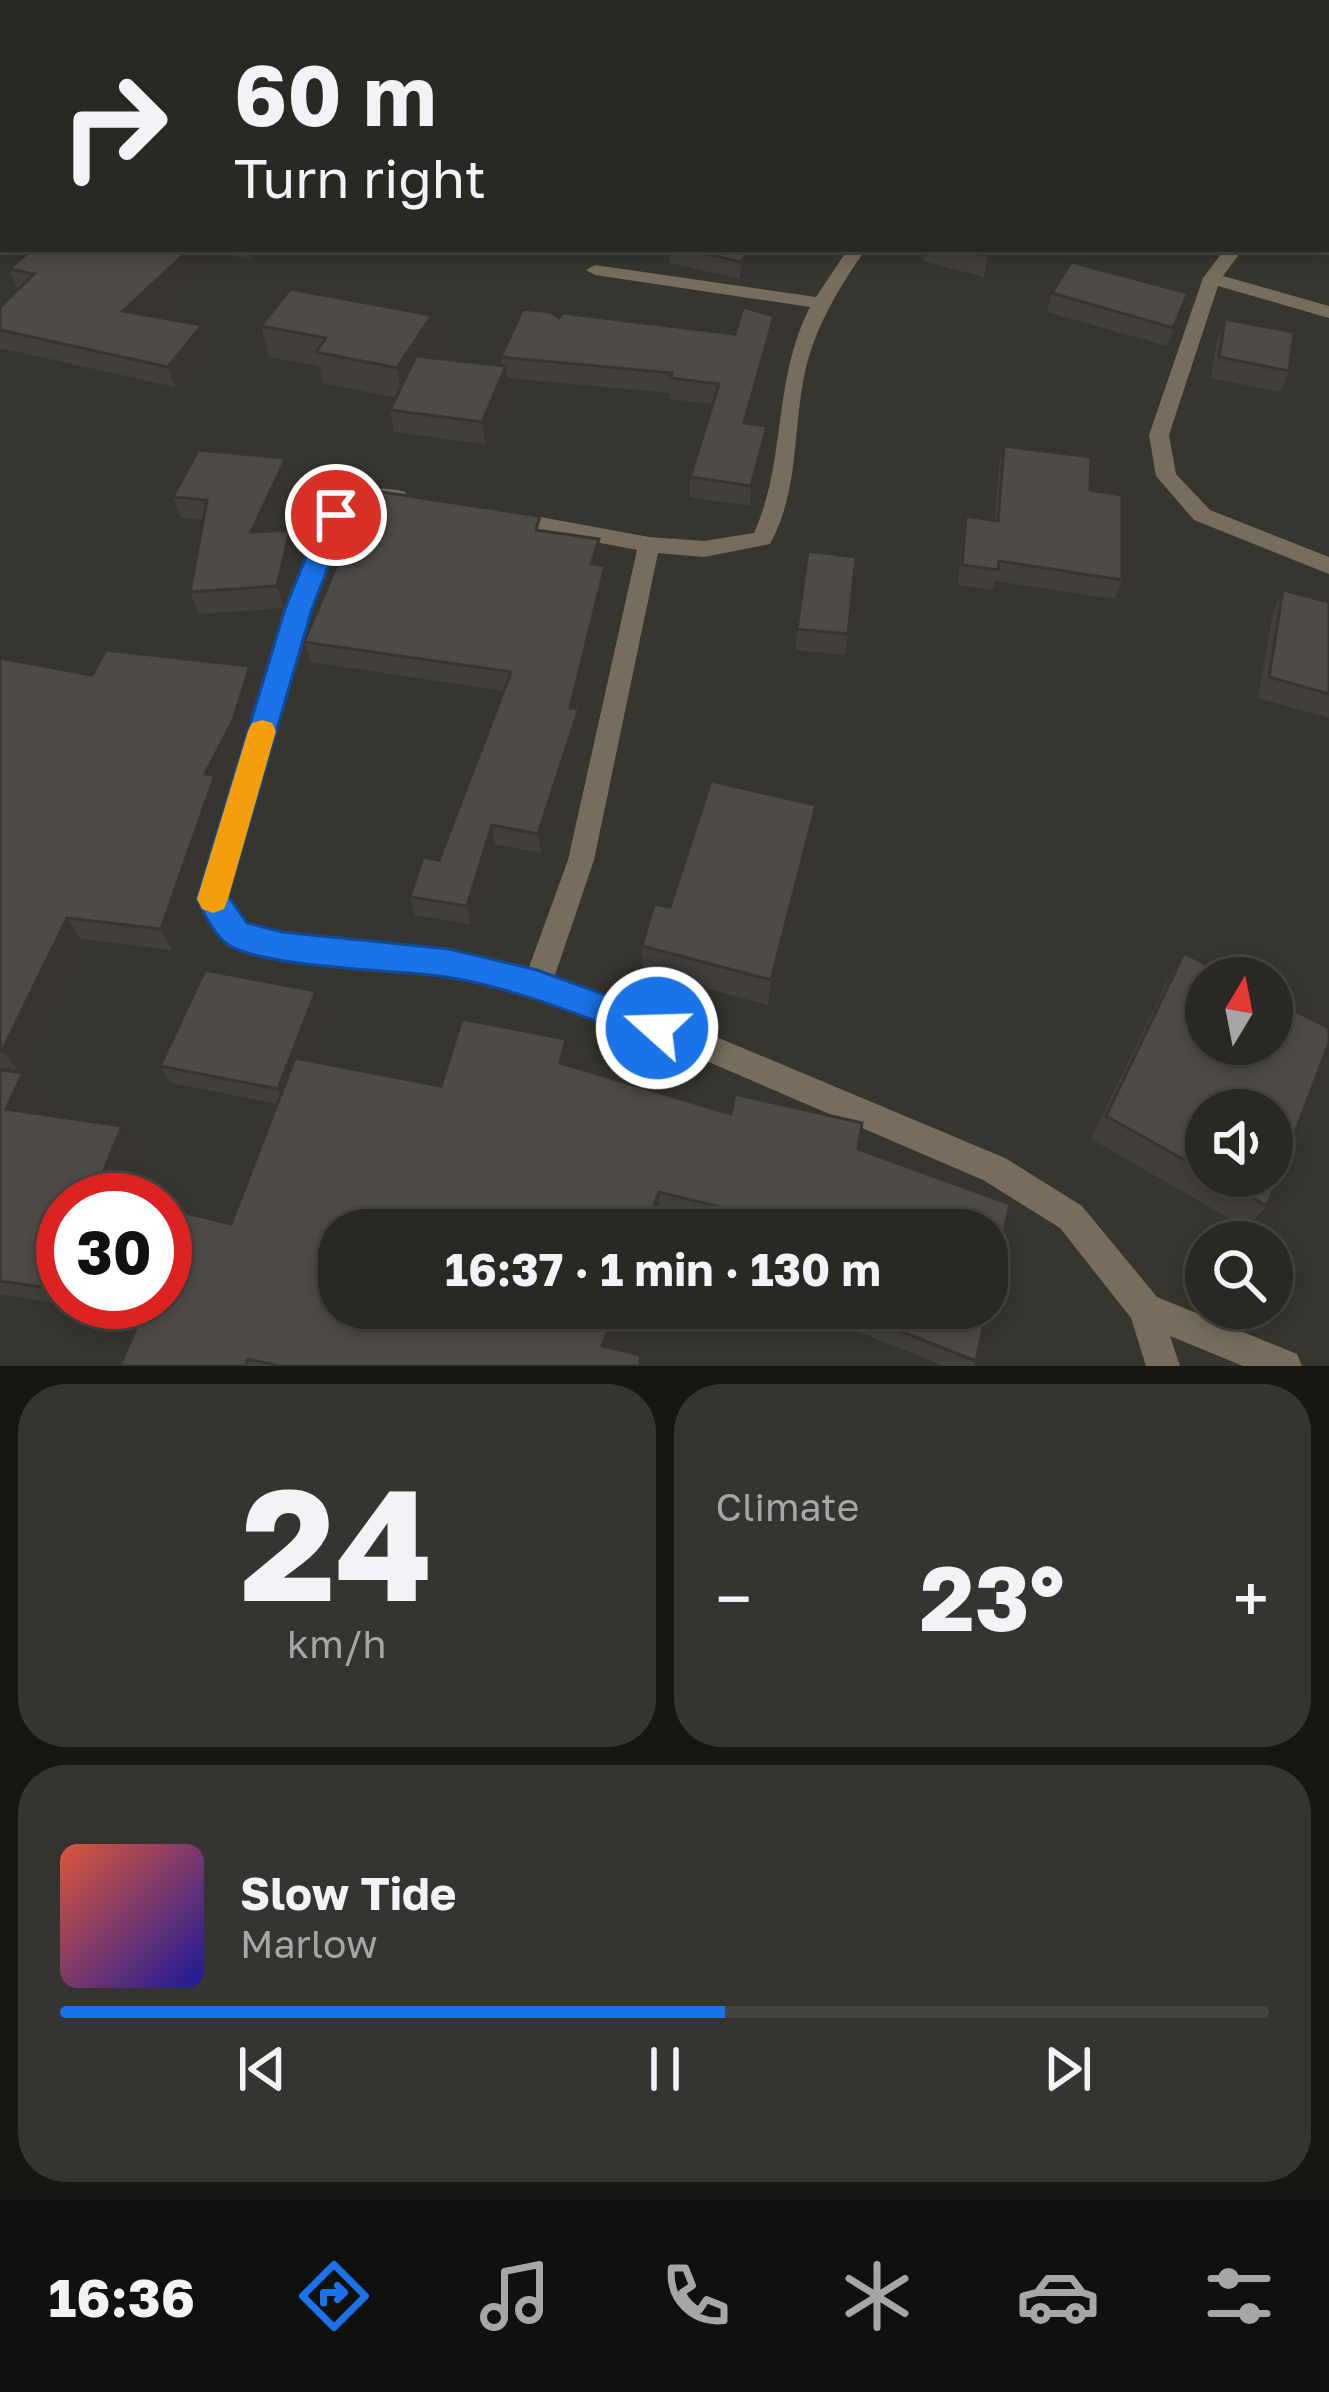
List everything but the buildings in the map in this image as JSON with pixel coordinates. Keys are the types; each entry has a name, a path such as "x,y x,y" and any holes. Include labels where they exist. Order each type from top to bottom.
{"street":[{"path":"493,515 649,545 704,549 762,539 780,504 794,381 818,303 855,252"},
{"path":"1232,252 1212,278 1159,435 1166,476 1202,515 1329,566"},
{"path":"595,270 818,303"},
{"path":"1212,278 1329,312"},
{"path":"426,502 381,494 352,500 336,515 298,609 212,899 237,934 282,946 449,963 537,985 697,1043 994,1169 1071,1217 1145,1309 1163,1366"},
{"path":"537,985 581,860 649,545"},
{"path":"1145,1309 1285,1366"}],"slow traffic":[{"path":"213,899 262,731"}],"route":[{"path":"336,515 298,609 212,899 237,934 282,946 449,963 537,985 657,1028"}]}
